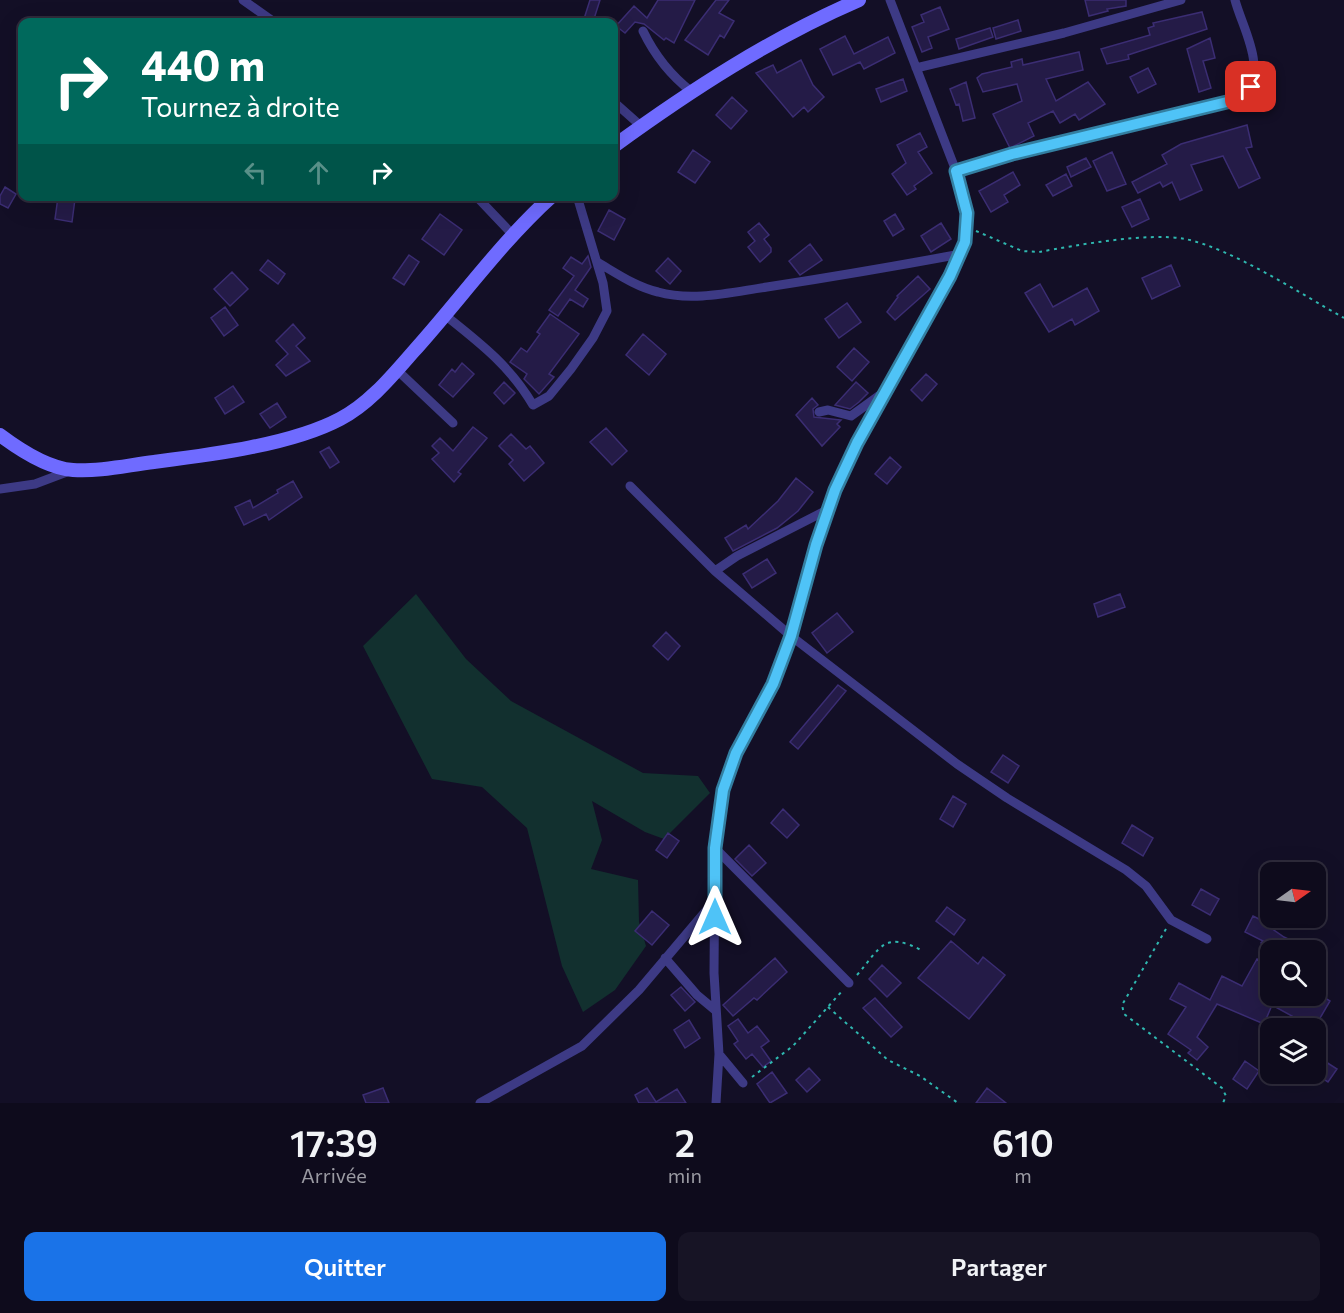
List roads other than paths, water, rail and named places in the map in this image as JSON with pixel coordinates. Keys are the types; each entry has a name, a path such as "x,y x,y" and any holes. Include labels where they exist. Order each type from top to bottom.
{"main road":[{"path":"618,143 745,57 857,0"},
{"path":"0,435 13,445 46,462 72,470 218,454 300,434 341,419 366,401 397,370 446,316 512,234 547,201"}],"street":[{"path":"243,0 268,18"},
{"path":"716,1103 719,1054 715,1010 715,848 723,790 733,762 773,684 791,636 827,510 857,443 961,254 968,227 967,213 956,171 890,0"},
{"path":"916,68 1064,33 1181,0"},
{"path":"956,171 1242,96 1251,87 1255,57 1235,0"},
{"path":"643,31 652,51 664,67 692,92"},
{"path":"618,106 641,126"},
{"path":"481,201 512,234"},
{"path":"446,316 495,354 513,374 532,405 549,396 571,369 605,317 606,295 579,201"},
{"path":"597,262 628,280 658,292 683,296 712,295 795,283 961,254"},
{"path":"397,370 453,423"},
{"path":"819,412 828,410 851,416 885,392"},
{"path":"0,489 35,484 72,470"},
{"path":"630,486 715,571 791,636 957,764 1007,798 1126,870 1146,886 1170,920 1207,939"},
{"path":"715,571 737,556 827,510"},
{"path":"715,848 849,983"},
{"path":"480,1103 582,1046 613,1018 716,899"},
{"path":"665,958 697,995 715,1010"},
{"path":"719,1054 743,1083"}]}
